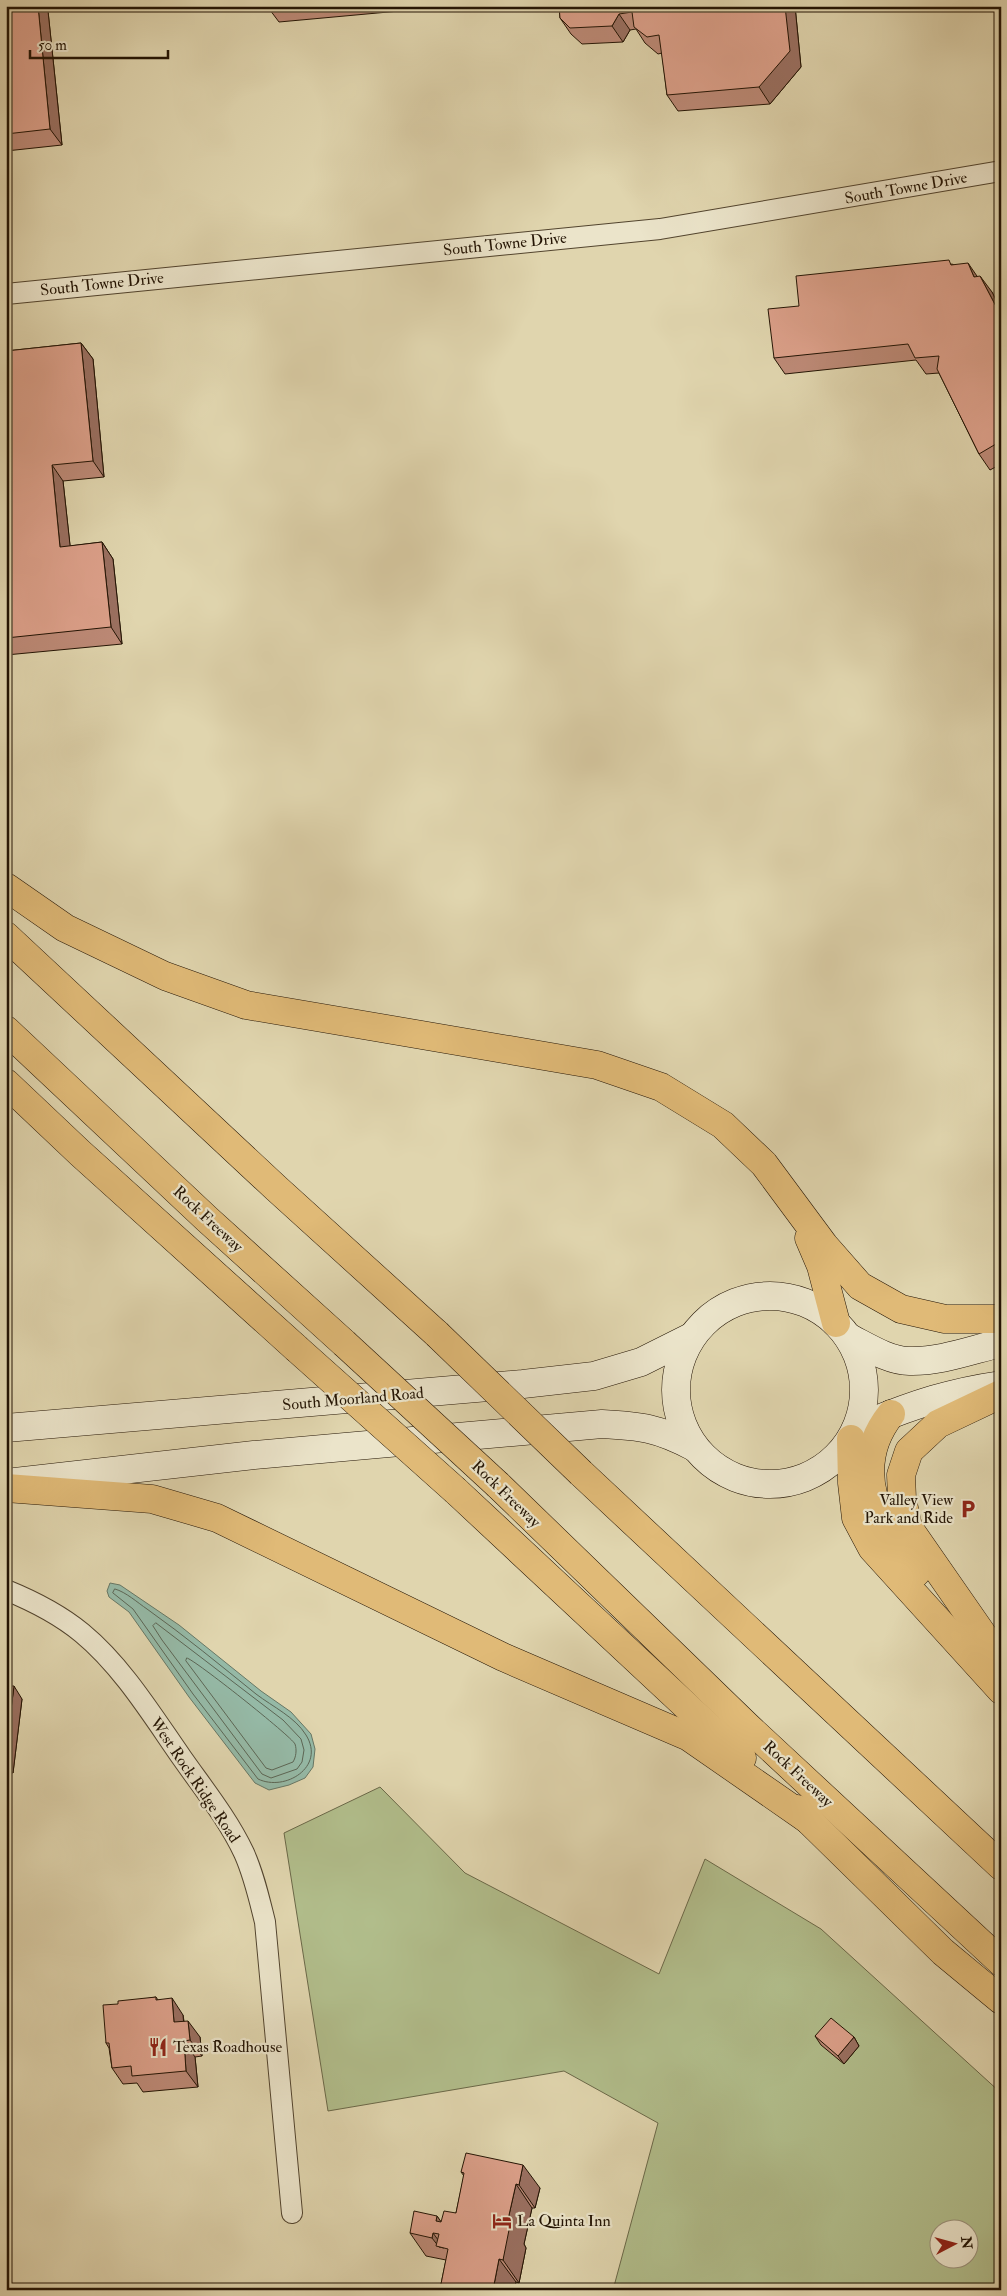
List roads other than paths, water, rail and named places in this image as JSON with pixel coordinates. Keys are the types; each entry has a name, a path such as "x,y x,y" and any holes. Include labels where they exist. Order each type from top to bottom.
{"highway":[{"path":"6,887 66,928 165,976 246,1005 597,1065 661,1087 723,1125 764,1164 824,1245 860,1286 901,1309 945,1319 1001,1319"},
{"path":"6,936 276,1188 436,1334 581,1473 1001,1866"},
{"name":"Rock Freeway","path":"6,1030 207,1219 498,1485 747,1726 1001,1962"},
{"path":"6,1083 80,1153 456,1491 810,1821 944,1952 1001,2000"},
{"path":"793,1202 821,1266 842,1330"},
{"path":"997,1676 908,1528 902,1498 901,1474 909,1451 938,1424 966,1408 1001,1394"},
{"path":"891,1414 879,1429 873,1442 871,1470 874,1498 881,1521 895,1546 997,1676"},
{"path":"853,1434 852,1483 856,1518 872,1548 997,1676"},
{"path":"6,1488 152,1499 217,1518 503,1658 688,1737 810,1821"}],"main road":[{"path":"694,1447 680,1421 675,1392 679,1363 691,1337 710,1316 733,1302 760,1295 788,1297 814,1306 842,1330 880,1353 908,1361 945,1357 1001,1343"},
{"path":"6,1483 254,1455 602,1424 643,1426 673,1436 694,1447 716,1468 744,1482 774,1485 804,1478 831,1462 853,1434 864,1398 862,1374 861,1366 842,1330"},
{"name":"South Moorland Road","path":"6,1428 522,1384 594,1376 641,1362 691,1337"},
{"path":"853,1434 891,1414 960,1391 1001,1385"}],"street":[{"name":"South Towne Drive","path":"6,294 660,229 1001,171"},
{"name":"West Rock Ridge Road","path":"6,1590 29,1599 60,1617 83,1634 113,1665 221,1814 244,1853 256,1887 265,1922 292,2213"}],"water":[{"path":"110,1583 120,1585 179,1625 261,1691 291,1712 311,1734 315,1749 313,1767 305,1778 289,1785 269,1790 255,1783 189,1697 129,1612 109,1597 107,1591"}],"place":[{"name":"Valley View Park and Ride","path":"968,1509"},
{"name":"Texas Roadhouse","path":"158,2047"},
{"name":"La Quinta Inn","path":"502,2221"}]}
